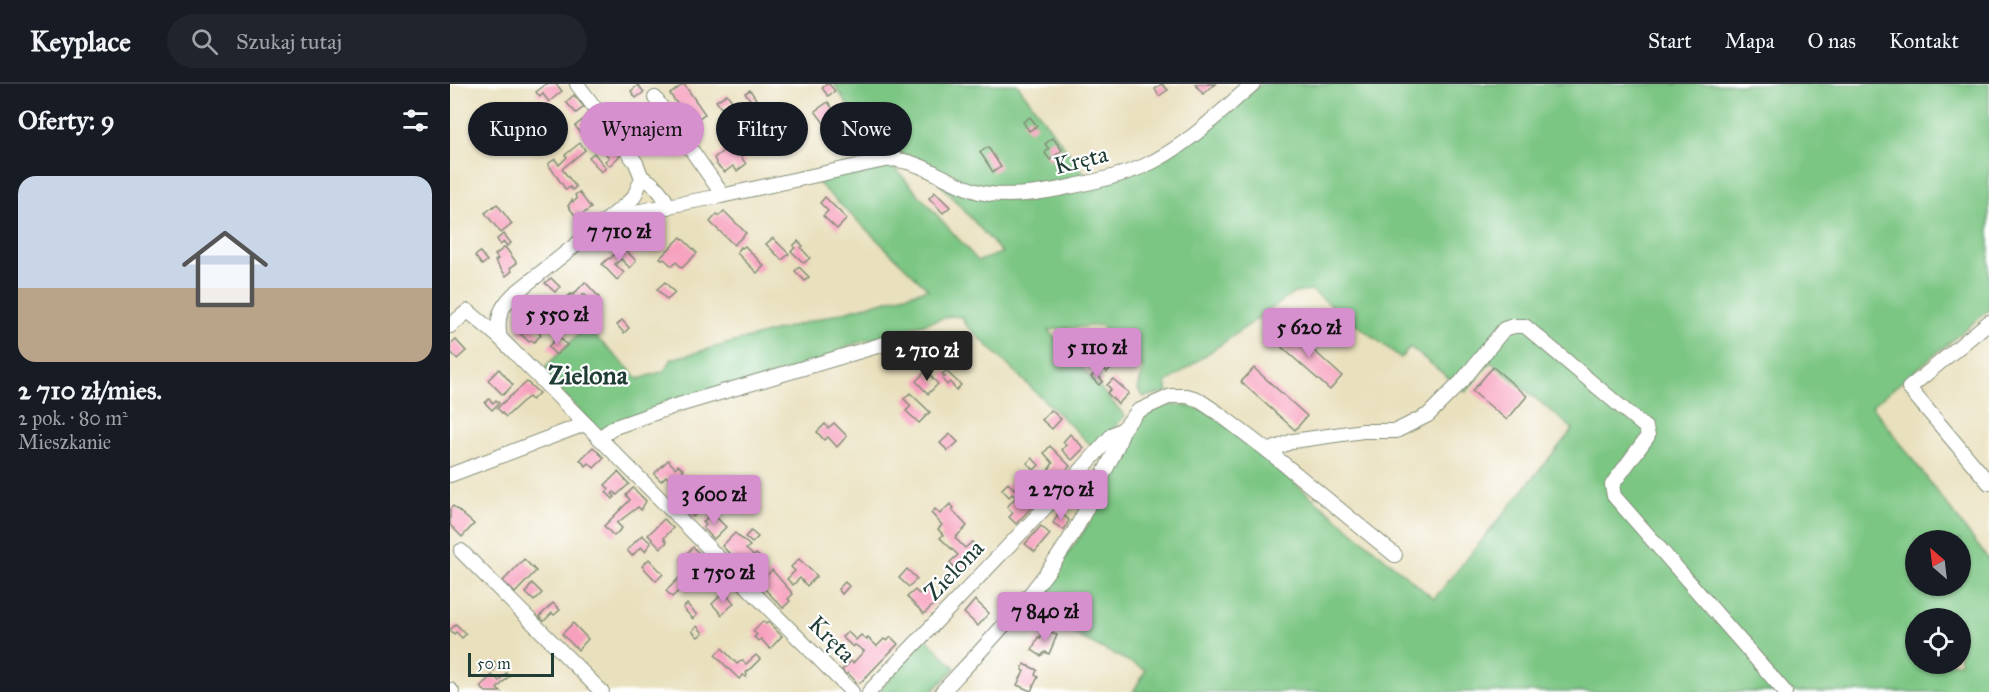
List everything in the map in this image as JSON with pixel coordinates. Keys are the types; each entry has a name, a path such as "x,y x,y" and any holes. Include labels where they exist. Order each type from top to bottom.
{"street":[{"path":"500,338 498,318 502,305 623,207 634,196 642,178 636,163 577,84"},
{"name":"Kręta","path":"623,207 630,213 668,207 880,161 898,160 979,192 1010,195 1048,191 1122,173 1151,162 1191,137 1246,86"},
{"path":"655,98 718,188 721,196"},
{"path":"642,178 650,180 667,202 668,207"},
{"name":"Kręta","path":"450,326 468,311 500,338 852,692"},
{"path":"1268,451 1293,441 1363,431 1396,431 1428,415 1462,381 1504,329 1525,326 1646,428 1648,436 1612,485 1614,496 1785,692"},
{"path":"1987,327 1909,388 1989,483"},
{"path":"599,438 615,427 672,407 911,336"},
{"name":"Zielona","path":"869,692 1113,434 1123,429 1138,411 1171,396 1187,396 1197,399 1218,413 1395,555"},
{"path":"450,475 585,424"},
{"path":"942,692 988,644 1038,584 1069,541 1120,443 1123,429"},
{"path":"1083,468 1100,483"},
{"path":"461,551 602,692"}],"green space":[{"path":"834,84 1017,84 1087,177 1022,189 976,187 907,156 912,156 912,102 846,102"},
{"path":"1261,84 1989,84 1989,310 1872,406 1966,530 1905,530 1905,596 1971,596 1971,536 1989,560 1989,692 1133,692 1146,670 1027,611 1088,525 1134,426 1152,411 1168,405 1177,405 1208,411 1434,599 1573,429 1491,362 1466,392 1410,347 1401,358 1312,291 1294,293 1166,383 1168,392 1144,397 1138,390 1143,369 1101,325 1048,330 1125,416 1094,448 964,323 963,317 951,316 847,346 848,352 598,431 542,370 586,327 639,379 664,371 672,359 928,289 815,180 886,165 893,166 978,261 1002,253 936,179 968,194 1112,181"},
{"path":"925,637 955,668 932,692 878,692"}],"building":[{"path":"546,84 556,84 562,91 549,102 543,94 540,97 536,92"},
{"path":"684,84 697,102 676,102 670,94"},
{"path":"827,84 835,91 828,96 822,88"},
{"path":"1162,84 1168,90 1159,96 1155,89"},
{"path":"1195,84 1215,84 1203,94"},
{"path":"638,85 644,92 636,98 631,91"},
{"path":"750,90 756,99 752,102 745,93"},
{"path":"727,94 732,101 717,102"},
{"path":"574,95 580,102 580,110 576,113 566,102"},
{"path":"820,108 820,118 815,111"},
{"path":"1030,117 1037,126 1029,131 1023,122"},
{"path":"580,122 580,132 575,126"},
{"path":"1053,138 1062,150 1050,160 1045,153 1049,149 1045,144"},
{"path":"580,143 580,154 562,169 576,187 572,190 570,187 566,190 548,164 555,159 559,165 568,156 568,153"},
{"path":"988,147 1001,167 993,172 980,152"},
{"path":"596,156 606,168 601,172 589,157"},
{"path":"608,156 620,156 609,166 605,161 609,158"},
{"path":"740,156 746,164 737,171 733,166 725,172 717,165 714,158"},
{"path":"579,192 591,208 577,218 568,206 572,200 573,202 577,199 575,195"},
{"path":"935,192 950,207 943,213 929,198"},
{"path":"825,197 847,219 837,229 823,216 828,211 820,203"},
{"path":"497,204 512,224 501,233 485,213"},
{"path":"724,211 746,233 734,245 710,222 717,214 719,216"},
{"path":"504,234 511,243 507,246 504,242 500,245 497,239"},
{"path":"681,237 697,253 682,268 676,262 672,266 660,258"},
{"path":"773,238 789,254 782,260 766,244"},
{"path":"798,241 810,258 804,263 791,251"},
{"path":"622,246 636,261 630,268 621,259 615,264 624,273 617,280 602,264"},
{"path":"745,246 764,266 757,273 737,253 741,247"},
{"path":"505,247 517,263 510,268 512,271 506,276 495,261 498,259 495,255"},
{"path":"480,252 487,261 482,265 475,256"},
{"path":"799,267 809,277 805,281 795,271"},
{"path":"551,278 560,287 555,292 545,283"},
{"path":"585,282 599,297 593,303 584,294 577,300 586,309 580,315 565,299 573,295"},
{"path":"665,282 675,293 667,300 657,289"},
{"path":"555,302 565,312 554,323 551,320 548,323 541,316 544,313 541,311 545,307 547,310"},
{"path":"622,320 629,328 624,333 617,325"},
{"path":"527,321 541,335 534,342 531,340 529,342 518,331"},
{"path":"1289,328 1342,376 1330,390 1276,342"},
{"path":"936,335 960,358 956,362 946,350 936,359 938,362 936,365 919,352"},
{"path":"558,336 567,345 556,355 548,347"},
{"path":"456,340 466,351 457,359 450,351 450,345"},
{"path":"1103,359 1112,367 1107,372 1099,363"},
{"path":"1493,367 1527,396 1507,420 1472,391"},
{"path":"1254,368 1307,416 1295,430 1241,382"},
{"path":"499,369 513,385 503,395 488,380"},
{"path":"926,371 938,384 928,394 916,381"},
{"path":"946,371 961,385 956,390 950,382 947,385 942,379 945,377 942,374"},
{"path":"1095,373 1103,381 1099,385 1091,377"},
{"path":"1113,379 1129,393 1118,404 1107,393 1111,389 1107,385"},
{"path":"527,382 539,393 532,400 529,397 522,402 506,417 497,408"},
{"path":"910,393 930,412 919,423 906,411 911,406 904,399"},
{"path":"489,399 493,403 496,400 499,403 492,410 485,403"},
{"path":"1051,410 1061,419 1052,429 1042,420"},
{"path":"834,423 847,436 837,447 828,437 824,440 817,432 825,424 828,428"},
{"path":"950,434 958,442 948,451 940,443"},
{"path":"1070,434 1084,448 1072,460 1062,450 1066,445 1063,442"},
{"path":"1050,446 1070,466 1056,481 1047,472 1053,463 1044,453"},
{"path":"593,447 604,458 594,468 589,463 586,466 580,460"},
{"path":"1032,458 1039,465 1034,470 1027,463"},
{"path":"668,460 675,468 678,465 684,470 672,482 666,476 661,481 654,474"},
{"path":"618,472 629,484 617,495 614,492 613,499 606,492 609,489 605,485"},
{"path":"684,474 689,476 694,484 683,494 674,484"},
{"path":"1008,483 1014,489 1017,485 1023,491 1019,495 1025,501 1037,483 1046,492 1016,524 1009,517 1013,513 1007,507 1016,497 1012,494 1009,497 1002,489"},
{"path":"633,488 646,501 641,510 638,507 617,523 622,528 614,536 604,526 630,500 626,495"},
{"path":"693,497 696,500 699,498 703,507 693,517 683,506"},
{"path":"950,504 954,508 952,510 967,526 955,538 965,548 972,542 981,551 960,575 950,562 958,555 940,538 943,535 938,529 942,525 931,513 935,509 940,514"},
{"path":"453,506 474,524 462,537 450,525 450,509"},
{"path":"1059,512 1069,520 1064,530 1053,523"},
{"path":"712,513 726,527 714,539 703,528 706,525 703,522"},
{"path":"664,519 673,528 664,538 667,542 661,548 648,535"},
{"path":"1041,526 1050,534 1035,552 1025,544"},
{"path":"751,531 758,537 752,543 745,537"},
{"path":"735,533 750,546 746,549 754,556 756,554 761,558 758,560 761,563 750,574 722,546"},
{"path":"642,535 651,543 645,551 641,547 632,556 627,550"},
{"path":"693,547 714,568 703,579 705,581 702,585 699,582 689,591 684,586 672,597 666,591 680,577 686,584 696,574 681,559"},
{"path":"524,559 536,571 515,593 503,581"},
{"path":"649,559 663,574 656,581 642,566"},
{"path":"799,559 817,576 807,586 800,578 793,585 787,579 795,571 791,567"},
{"path":"907,569 917,579 909,587 899,578"},
{"path":"772,570 793,594 783,608 759,583"},
{"path":"845,582 849,586 842,594 838,589"},
{"path":"532,583 542,593 534,601 526,593"},
{"path":"925,587 938,600 924,614 907,597 915,590 919,594"},
{"path":"724,592 734,603 722,615 712,604"},
{"path":"975,600 989,613 978,626 964,613"},
{"path":"553,603 560,610 554,615 552,613 544,621 539,617"},
{"path":"687,604 697,615 693,619 683,608"},
{"path":"763,621 766,624 768,622 782,636 770,649 761,639 758,641 754,637 757,635 753,631"},
{"path":"573,623 588,639 578,650 562,634"},
{"path":"456,624 466,634 462,638 450,630"},
{"path":"697,626 703,633 698,637 692,631"},
{"path":"1044,628 1057,635 1049,654 1045,652 1041,656 1032,650"},
{"path":"848,632 856,640 861,635 877,646 884,639 887,641 891,637 898,644 861,682 857,683 842,670 851,661 853,663 864,651 855,645 853,647 842,637"},
{"path":"722,648 737,664 742,660 746,664 756,655 760,659 746,673 746,677 743,675 739,679 715,655"},
{"path":"494,661 499,665 493,672 488,668"},
{"path":"1024,664 1037,670 1035,675 1038,677 1031,691 1017,685 1024,671 1022,670"},
{"path":"506,673 509,676 497,689 501,692 486,692 480,687 492,675 499,681"}],"district":[{"name":"Zielona","path":"588,375"}]}
